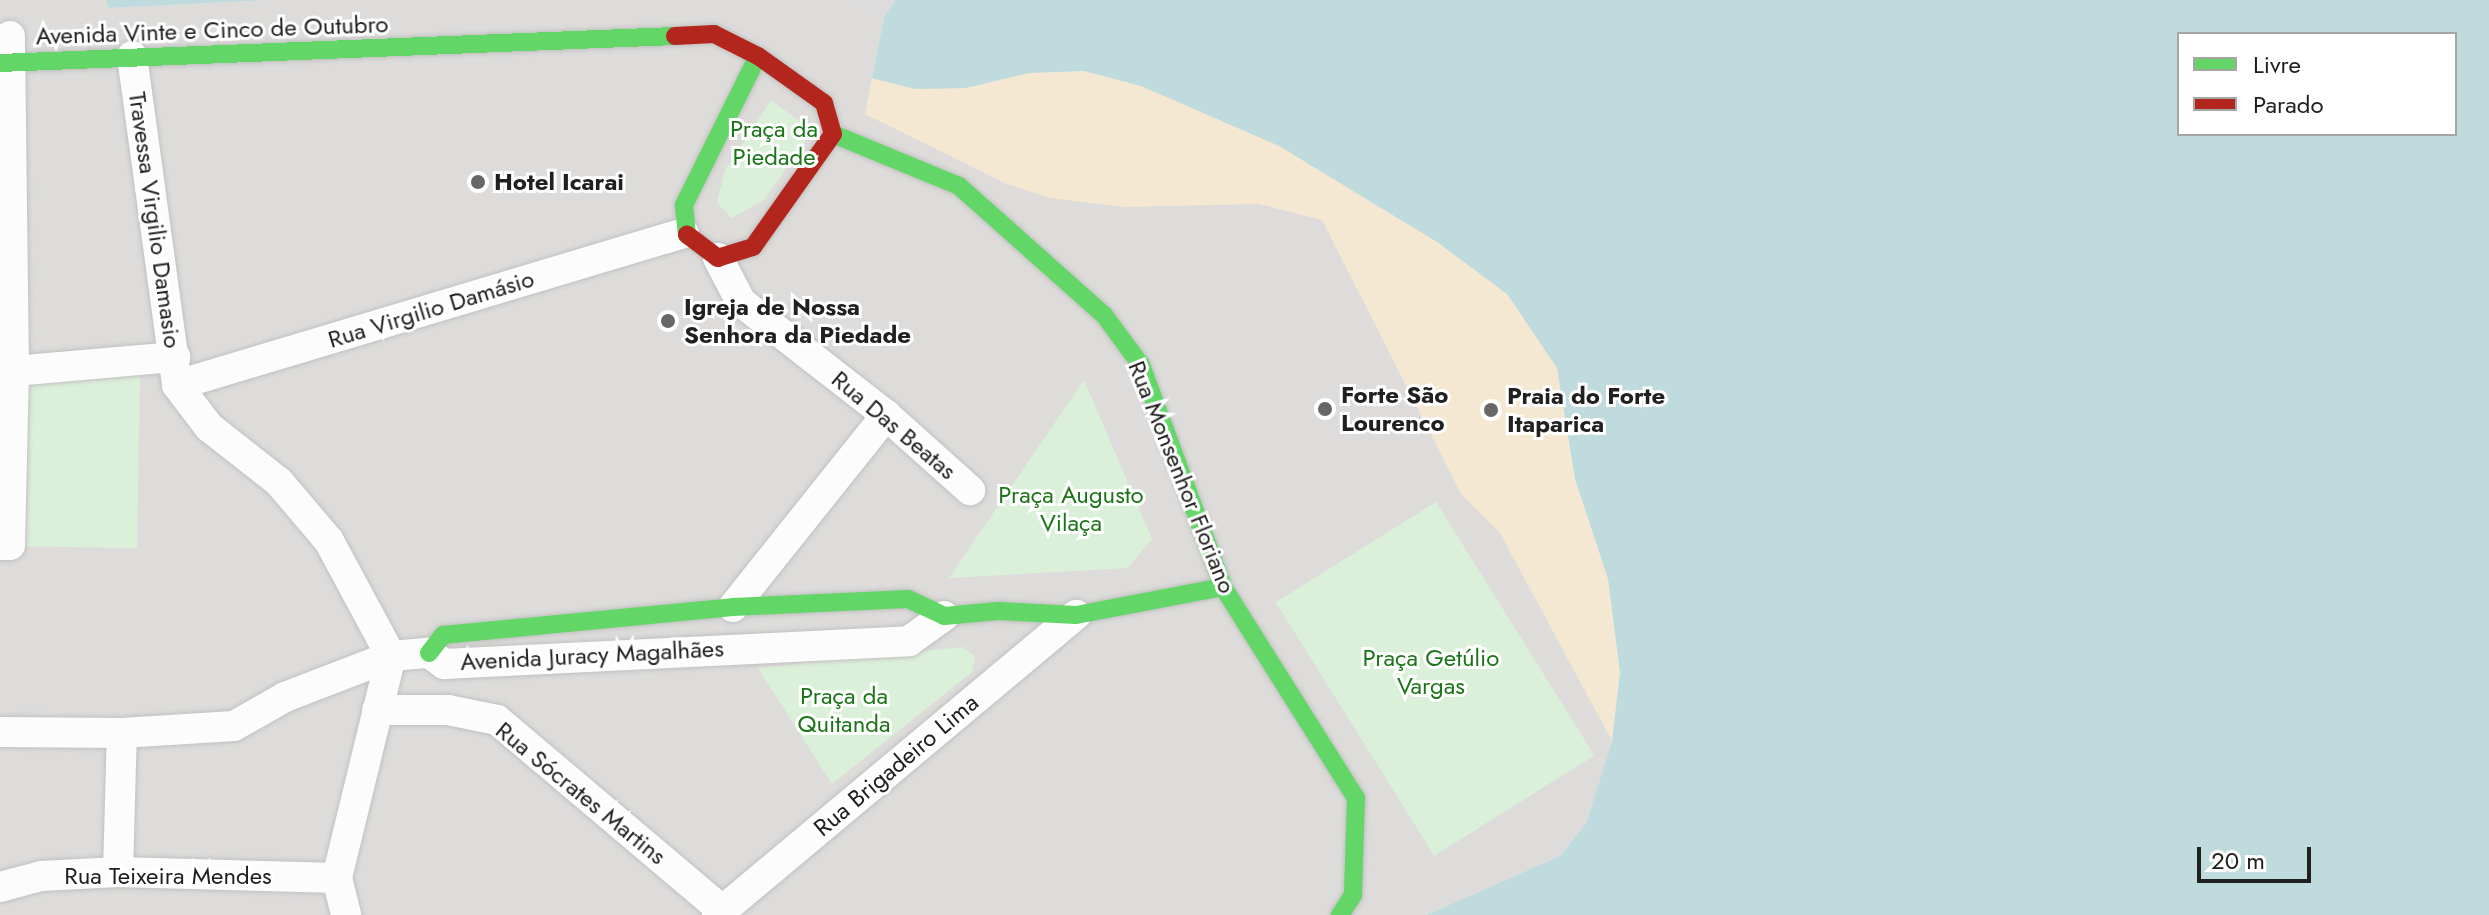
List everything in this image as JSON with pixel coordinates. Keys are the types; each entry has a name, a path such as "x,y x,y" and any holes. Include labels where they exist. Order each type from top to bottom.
{"street":[{"name":"Avenida Vinte e Cinco de Outubro","path":"7,54 132,56 714,34 758,56"},
{"path":"0,545 10,545 14,371 6,298 7,54"},
{"name":"Travessa Virgilio Damasio","path":"132,56 176,371"},
{"path":"758,56 824,103 833,134 753,247 718,258 684,233 684,205 758,56"},
{"name":"Rua Monsenhor Floriano","path":"833,134 959,186 1104,315 1141,365 1223,587 1356,798 1353,895 1340,915"},
{"name":"Rua Virgilio Damásio","path":"14,371 176,371 684,233"},
{"name":"Rua Das Beatas","path":"718,258 741,302 886,415 970,490"},
{"path":"176,371 209,427 279,482 329,541 391,656 337,878 346,915"},
{"path":"758,646 744,607 886,415"},
{"path":"944,616 998,611 1076,615 1223,587"},
{"name":"Avenida Juracy Magalhães","path":"908,599 944,616 909,641 758,646 444,664 429,653 443,635 744,607 908,599"},
{"name":"Rua Brigadeiro Lima","path":"732,909 1076,615"},
{"path":"0,732 122,733 234,726 285,697 391,656 429,653"},
{"name":"Rua Sócrates Martins","path":"377,710 448,710 497,720 732,909"},
{"path":"118,872 122,733"},
{"name":"Rua Teixeira Mendes","path":"0,887 41,876 118,872 337,878"}],"shaded area":[{"path":"0,0 106,0 110,8 271,0 860,0 884,17 872,78 1029,73 1507,294 1612,741 1586,823 1560,856 1426,915 0,915"}],"sand":[{"name":"Praia do Forte Itaparica","path":"1084,71 1141,86 1279,145 1437,242 1507,294 1557,368 1575,479 1608,579 1620,672 1612,741 1500,533 1461,494 1322,220 1259,204 1123,207 1050,198 1007,184 865,114 872,78 915,89 966,88 1029,73"}],"green space":[{"name":"Praça da Piedade","path":"771,100 812,131 764,200 732,218 717,203 725,170"},
{"path":"15,373 140,375 137,548 12,546"},
{"name":"Praça Augusto Vilaça","path":"1084,380 1152,539 1128,568 949,578"},
{"name":"Praça Getúlio Vargas","path":"1436,502 1594,756 1434,856 1276,602"},
{"name":"Praça da Quitanda","path":"963,647 975,656 972,672 832,784 758,668"}],"water":[{"path":"106,0 271,0 109,8"},
{"path":"860,0 2489,0 2489,915 1426,915 1560,856 1586,823 1612,741 1620,672 1608,579 1575,479 1557,368 1507,294 1437,242 1279,146 1141,86 1084,71 1029,73 966,88 915,89 872,78 884,17"}],"pier":[{"path":"860,0 896,0 884,17"}],"traffic: fast":[{"path":"0,63 675,36"},
{"path":"687,235 684,205 758,56"},
{"path":"833,134 959,186 1104,315 1141,365 1223,587 1356,798 1353,895 1340,915"},
{"path":"429,653 443,635 733,607 908,599 944,616 998,611 1076,615 1223,587"}],"traffic: jam":[{"path":"675,36 714,34 758,56 824,103 833,134 753,247 718,258 687,235"}],"place":[{"name":"Hotel Icarai","path":"478,182"},
{"name":"Igreja de Nossa Senhora da Piedade","path":"668,321"},
{"name":"Forte São Lourenco","path":"1325,409"},
{"name":"Praia do Forte Itaparica","path":"1491,410"}]}
